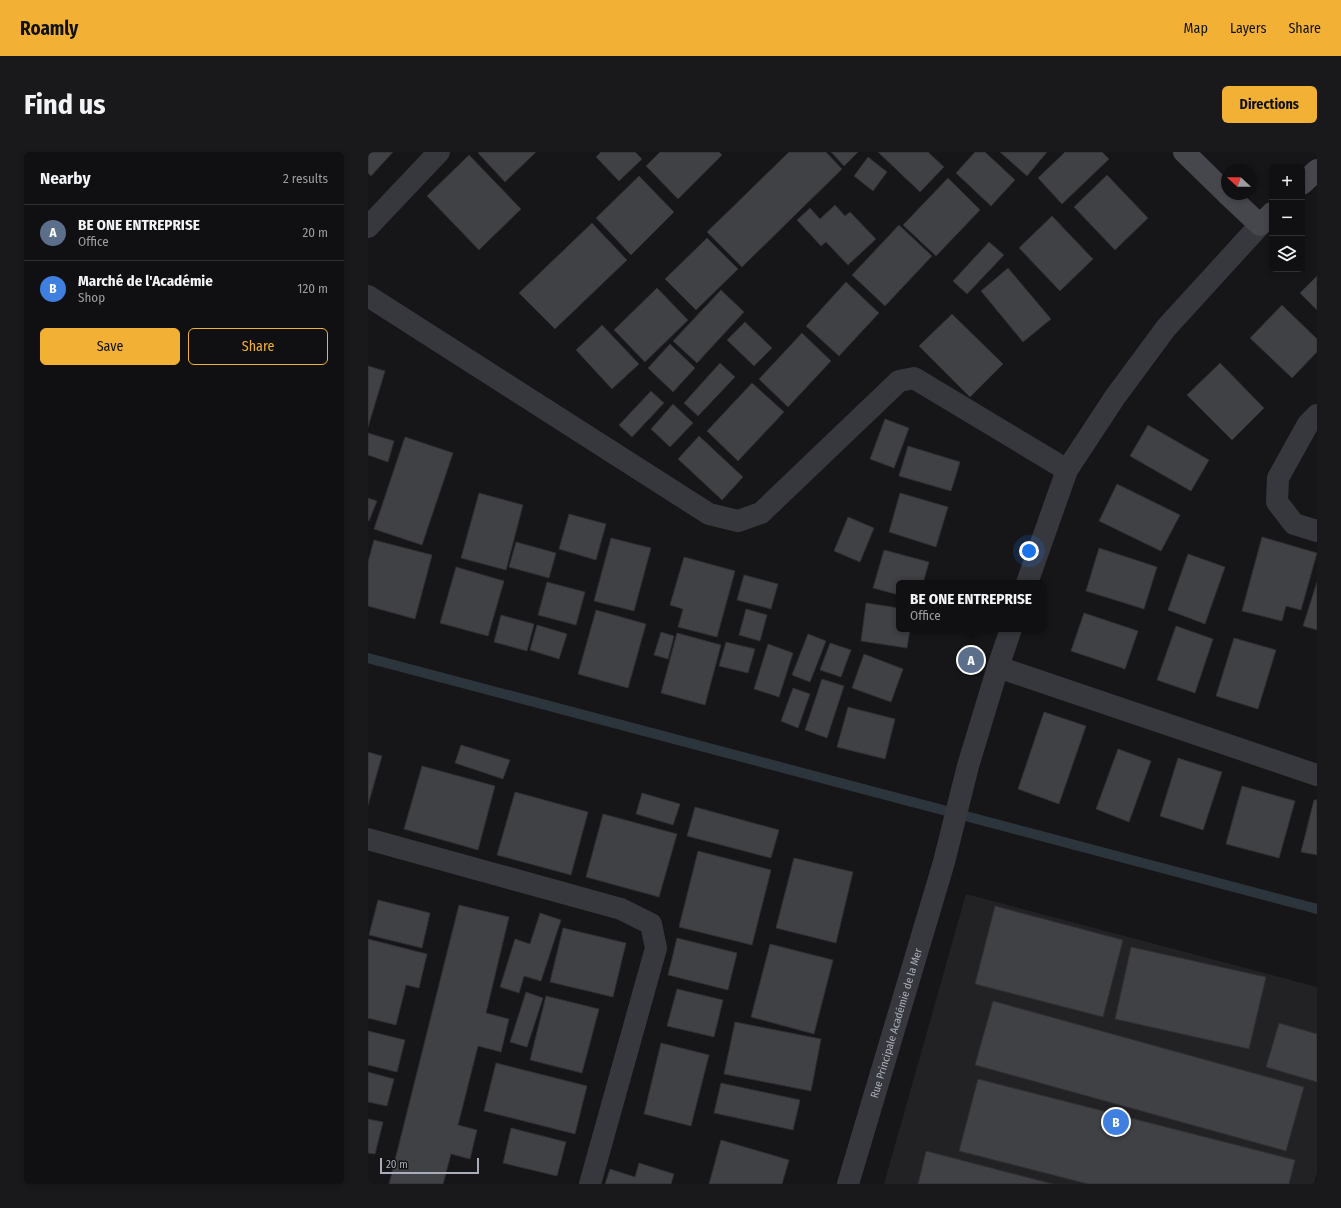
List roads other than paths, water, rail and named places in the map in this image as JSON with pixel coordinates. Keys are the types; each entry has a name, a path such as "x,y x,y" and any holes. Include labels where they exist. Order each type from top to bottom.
{"street":[{"path":"368,227 439,152"},
{"path":"1184,152 1221,188"},
{"path":"1305,181 1317,170"},
{"path":"1028,580 1067,470 1115,397 1166,328 1266,219 1236,200"},
{"path":"368,296 709,514 738,521 761,513 899,381 914,378 1067,470"},
{"path":"1317,415 1308,424 1278,478 1278,502 1294,524 1317,531"},
{"name":"Rue Principale Académie de la Mer","path":"848,1184 944,862 968,766 1010,632"},
{"path":"998,667 1317,775"},
{"path":"368,839 621,909 650,924 656,948 590,1184"}],"waterway":[{"path":"368,658 1317,909"}],"place":[{"name":"BE ONE ENTREPRISE","path":"971,660"},
{"name":"Marché de l'Académie","path":"1116,1122"}]}
